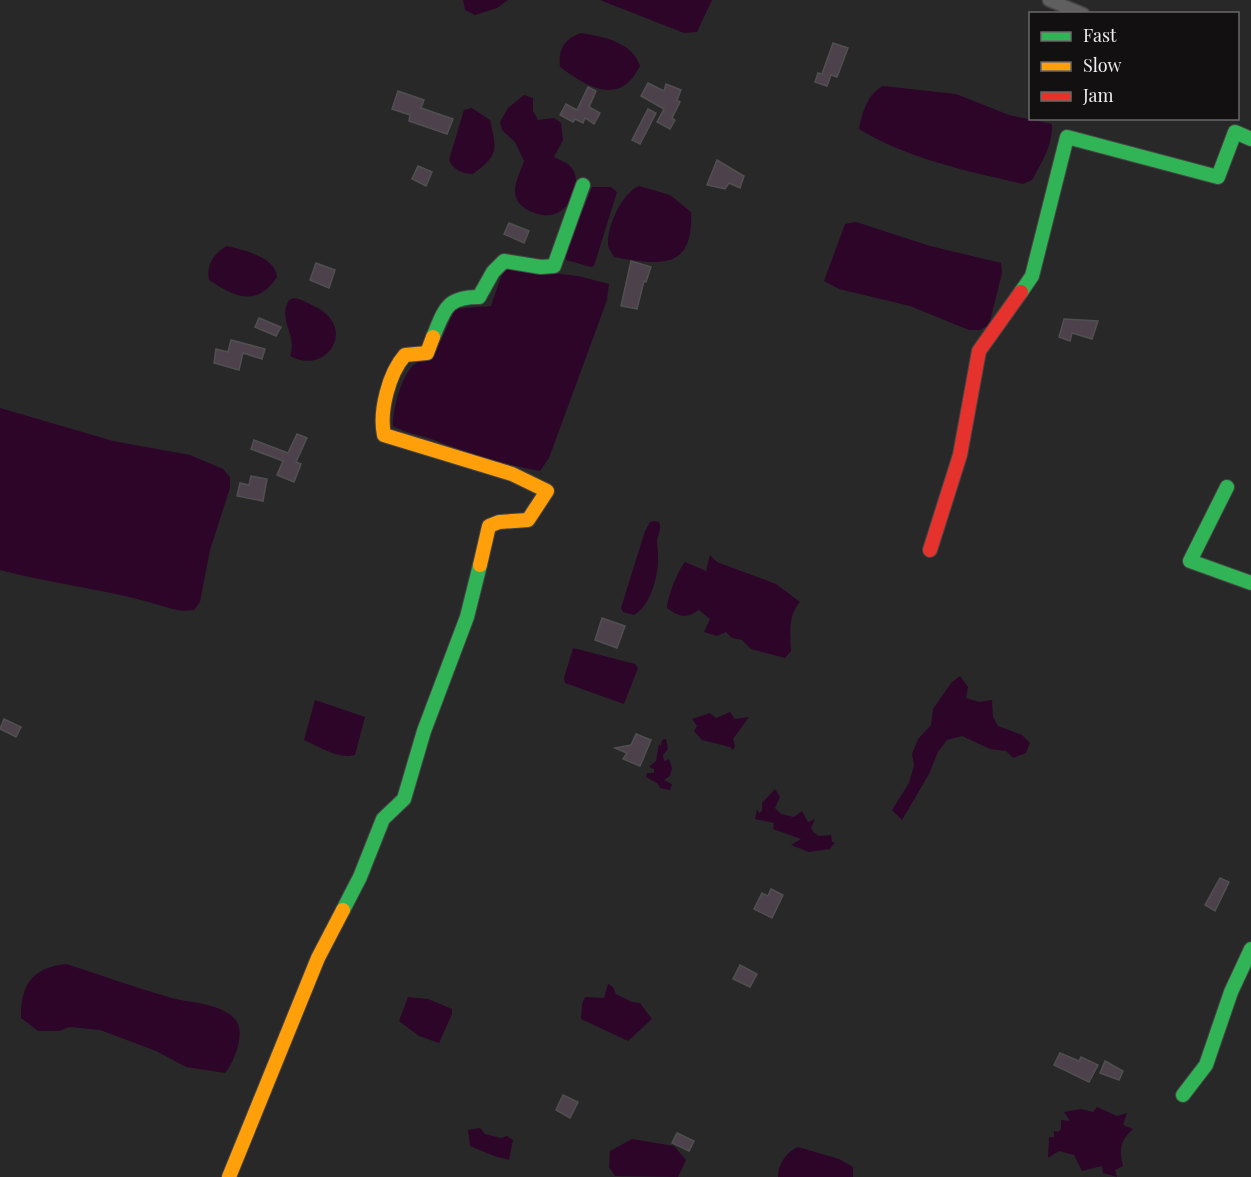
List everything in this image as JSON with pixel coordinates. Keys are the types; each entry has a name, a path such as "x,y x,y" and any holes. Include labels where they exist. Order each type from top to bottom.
{"street":[{"path":"1049,0 1078,12"},
{"path":"930,550 960,455 980,351 1032,276 1067,137 1218,177 1235,132 1251,139"},
{"path":"229,1177 256,1105 285,1042 318,958 360,877 383,819 404,799 424,731 466,617 489,526 499,522 528,520 547,491 512,474 384,435 382,425 389,388 401,358 407,353 427,353 445,309 460,297 479,297 500,262 506,260 542,268 554,266 583,185"},
{"path":"1227,487 1190,561 1251,583"},
{"path":"1183,1095 1206,1065 1231,992 1251,949"}],"shaded area":[{"path":"463,0 508,0 497,8 475,15 465,10"},
{"path":"600,0 712,0 697,32 684,33"},
{"path":"581,33 608,39 631,51 640,66 632,79 613,90 603,89 581,81 560,67 563,46 570,38"},
{"path":"883,86 956,94 1009,115 1052,124 1051,139 1032,180 1023,184 938,163 897,148 859,129 864,110 873,93"},
{"path":"524,95 533,98 533,111 538,120 554,118 561,123 563,140 554,157 570,166 576,180 576,187 569,202 558,213 551,215 541,215 530,211 521,205 515,193 524,161 515,142 502,130 500,122 508,108"},
{"path":"472,108 490,120 495,145 488,162 473,174 459,171 449,160 464,110"},
{"path":"639,186 670,195 691,212 687,245 671,260 645,262 630,260 614,257 609,249 608,237 617,211 627,195"},
{"path":"592,187 611,187 617,192 594,266 591,267 566,260 565,253"},
{"path":"856,222 930,246 1001,263 1002,273 989,325 980,330 969,330 910,306 839,289 824,281 845,224"},
{"path":"227,246 265,259 275,270 277,277 269,287 253,296 236,295 209,280 210,264 218,252"},
{"path":"508,268 578,276 609,284 607,300 549,458 540,471 488,459 393,426 399,393 410,369 419,362 433,358 455,309 491,306 503,271"},
{"path":"294,298 316,307 328,316 335,327 336,337 332,347 325,355 315,360 303,361 290,356 292,341 285,314 289,300"},
{"path":"0,408 113,441 190,455 223,469 230,477 230,488 210,550 200,602 194,610 175,610 127,596 0,570"},
{"path":"650,522 659,522 660,527 657,541 657,571 653,589 640,611 634,615 623,612 621,608 645,531"},
{"path":"710,555 717,562 776,584 800,602 793,613 790,631 791,651 785,658 751,649 742,640 732,638 726,632 717,636 704,632 710,619 699,610 683,616 667,608 673,584 685,562 706,571"},
{"path":"573,648 635,664 638,668 624,704 565,683 564,678"},
{"path":"960,676 968,687 966,698 979,702 992,700 993,717 998,726 1022,735 1030,743 1026,753 1013,758 1006,751 990,749 962,736 947,740 938,752 929,774 902,820 892,810 909,783 914,765 912,754 918,739 931,725 933,709 951,683"},
{"path":"315,700 365,717 355,755 342,756 304,740"},
{"path":"730,712 735,719 749,717 733,739 735,746 733,750 730,747 702,740 694,731 697,726 692,719 710,713 716,718"},
{"path":"666,739 668,749 663,755 664,761 669,759 672,768 670,776 664,780 672,784 670,790 660,788 657,783 646,777 647,773 654,773 654,769 649,767 656,761 659,744 661,746 662,740"},
{"path":"775,789 780,797 775,808 781,814 794,817 802,811 808,822 815,819 811,828 814,833 819,836 831,835 832,842 835,842 830,849 809,852 791,845 801,839 773,829 774,823 755,819 757,809 759,813 762,811 762,803"},
{"path":"66,964 172,998 213,1006 228,1013 238,1023 240,1038 229,1068 225,1073 186,1067 156,1051 100,1030 70,1027 59,1031 38,1031 21,1018 21,1006 26,987 36,974 44,969"},
{"path":"608,984 613,987 616,994 632,1002 640,1003 652,1019 628,1041 581,1019 585,997 604,998"},
{"path":"408,997 428,999 452,1009 439,1043 419,1036 399,1021"},
{"path":"1097,1107 1117,1116 1127,1113 1123,1125 1133,1129 1125,1137 1122,1146 1123,1166 1115,1170 1117,1177 1103,1173 1102,1166 1082,1171 1074,1155 1059,1151 1048,1158 1049,1137 1054,1137 1054,1131 1058,1132 1061,1129 1061,1120 1070,1121 1064,1112 1081,1109 1093,1112"},
{"path":"480,1128 485,1134 501,1138 507,1136 513,1140 509,1160 470,1146 468,1130"},
{"path":"632,1139 674,1146 686,1160 678,1177 615,1176 609,1167 610,1151"},
{"path":"798,1147 839,1159 853,1167 853,1177 778,1177 783,1159"}],"building":[{"path":"833,43 848,48 837,77 831,75 827,86 815,82 818,73 822,74"},
{"path":"648,83 664,91 666,84 681,90 677,100 680,102 672,118 675,120 670,129 657,122 664,109 641,96"},
{"path":"588,87 596,91 589,107 600,113 594,124 585,118 583,123 575,119 573,122 560,115 566,104 577,110"},
{"path":"398,91 424,100 421,108 453,119 447,134 409,121 410,115 392,109"},
{"path":"648,109 656,113 640,144 632,140"},
{"path":"717,160 744,176 740,188 729,183 725,189 707,185"},
{"path":"418,166 432,172 426,186 412,179"},
{"path":"509,223 529,231 524,243 504,234"},
{"path":"631,261 651,267 646,282 644,281 637,309 621,306"},
{"path":"316,263 335,270 329,288 310,280"},
{"path":"259,318 281,327 276,336 255,327"},
{"path":"1064,319 1098,321 1092,339 1072,333 1070,341 1059,337"},
{"path":"231,340 265,349 262,359 243,353 239,370 214,363 216,349 228,352"},
{"path":"297,434 307,438 296,462 301,464 294,482 277,475 283,461 251,449 254,440 288,453"},
{"path":"251,476 267,479 263,501 237,496 240,483 249,485"},
{"path":"602,618 625,626 617,648 595,640"},
{"path":"4,719 21,727 16,737 0,729"},
{"path":"636,734 651,740 640,766 623,759 627,753 615,748 631,745"},
{"path":"1220,878 1229,882 1215,911 1205,905"},
{"path":"771,889 783,895 772,918 754,909 762,893 768,896"},
{"path":"740,965 757,974 750,987 733,979"},
{"path":"1060,1053 1079,1061 1081,1057 1098,1065 1089,1082 1054,1065"},
{"path":"1105,1061 1123,1071 1119,1080 1100,1073"},
{"path":"563,1095 578,1102 570,1118 556,1110"},
{"path":"677,1133 694,1141 689,1151 672,1143"}],"traffic: fast":[{"path":"1021,292 1032,276 1067,137 1218,177 1235,132 1251,139"},
{"path":"433,337 448,306 460,299 479,297 493,272 504,261 541,267 554,266 583,185"},
{"path":"1227,487 1190,561 1251,583"},
{"path":"343,910 360,877 383,819 404,799 424,731 467,617 480,565"},
{"path":"1183,1095 1206,1065 1231,992 1251,949"}],"traffic: slow":[{"path":"433,337 427,353 405,355 394,372 384,404 384,435 512,474 547,491 528,520 499,522 489,526 480,565"},
{"path":"229,1177 318,958 343,910"}],"traffic: jam":[{"path":"930,550 960,455 979,351 1021,292"}]}
